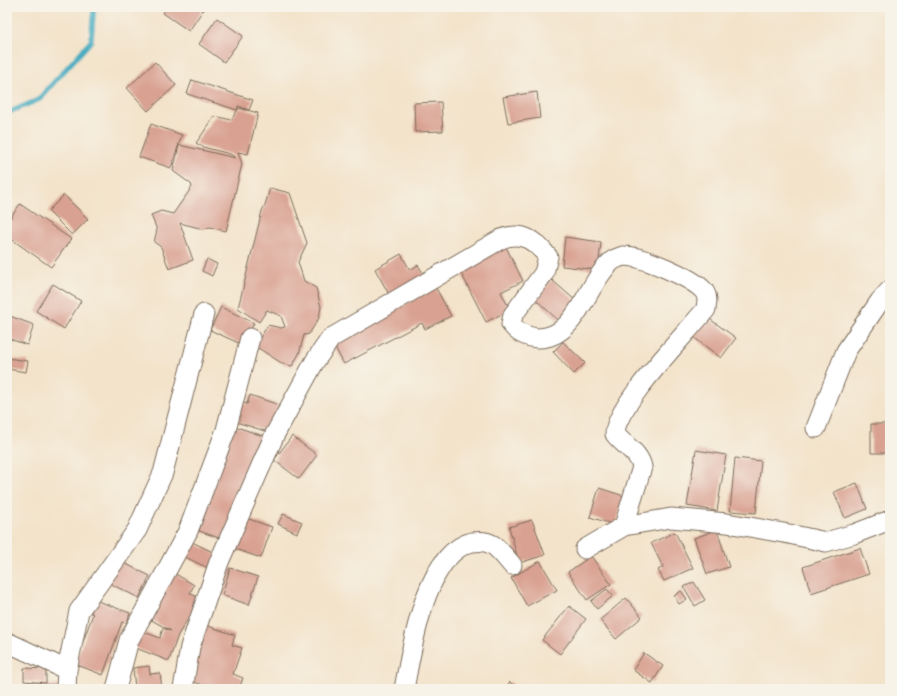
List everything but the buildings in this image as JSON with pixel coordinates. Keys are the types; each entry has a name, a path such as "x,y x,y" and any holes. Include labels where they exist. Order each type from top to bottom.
{"street":[{"path":"183,689 190,647 219,562 275,434 315,361 331,338 506,237 518,235 539,245 548,257 544,273 513,315 511,324 516,331 531,337 546,338 566,327 596,282 613,260 623,256 642,260 690,281 703,291 708,299 706,308 658,364 621,414 615,426 615,434 636,454 641,461 642,467 624,526"},
{"path":"816,428 846,351 880,301 890,290"},
{"path":"66,689 67,670 79,611 137,530 163,474 204,314"},
{"path":"116,689 129,640 188,531 226,430 250,338"},
{"path":"585,549 624,526 671,518 727,523 826,542 854,534 890,520"},
{"path":"404,689 424,602 434,577 448,558 467,544 478,541 493,545 512,565"},
{"path":"7,642 67,670"}],"waterway":[{"path":"7,113 38,100 91,41 94,7"}]}
